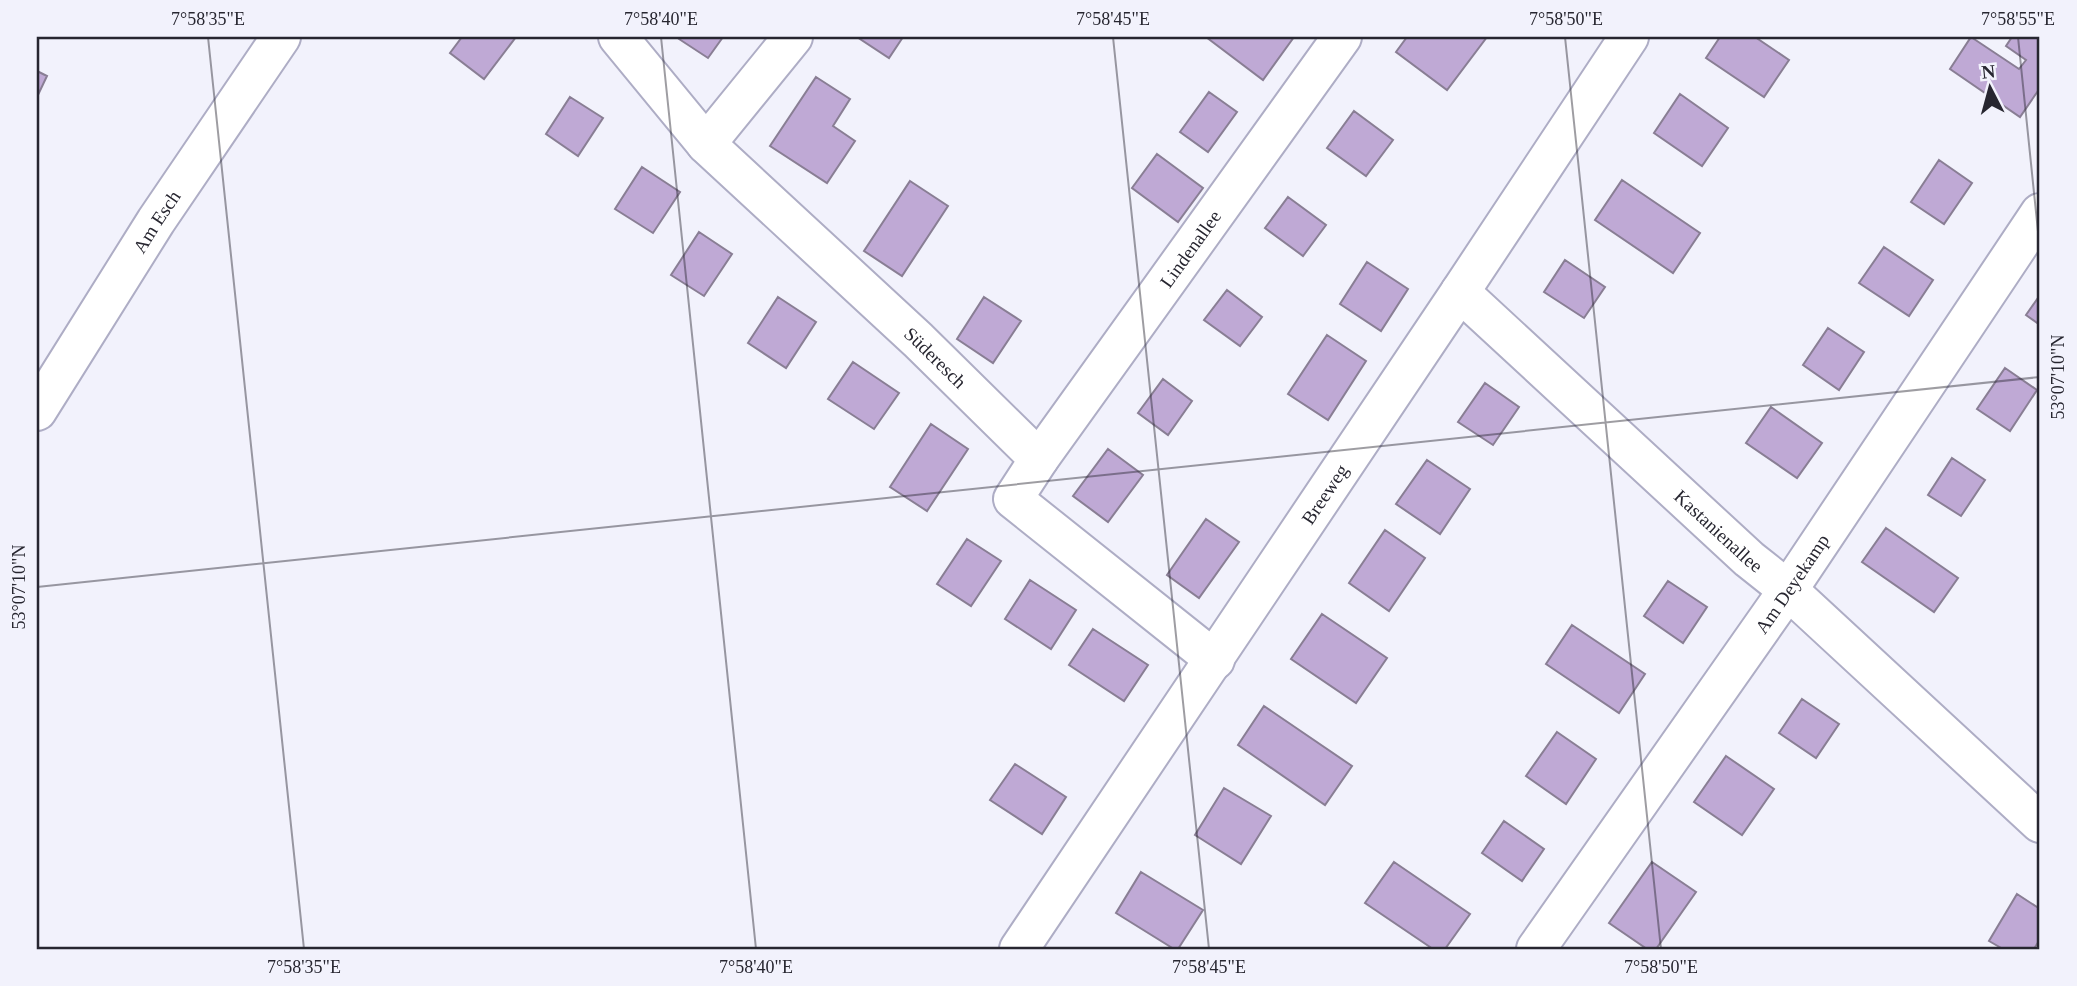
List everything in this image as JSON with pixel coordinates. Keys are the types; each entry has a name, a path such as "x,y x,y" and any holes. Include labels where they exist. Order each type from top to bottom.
{"street":[{"name":"Am Esch","path":"37,411 156,221 281,37"},
{"name":"Süderesch","path":"618,37 706,144 918,340 1039,459"},
{"path":"706,144 793,37"},
{"name":"Lindenallee","path":"1039,459 1342,37"},
{"name":"Breeweg","path":"1019,949 1215,660 1629,37"},
{"name":"Am Deyekamp","path":"1536,949 1788,590 2040,213"},
{"name":"Kastanienallee","path":"1460,292 2040,823"},
{"path":"1039,459 1013,499 1215,660"}],"building":[{"path":"462,37 516,37 484,79 450,53"},
{"path":"723,37 708,58 679,39"},
{"path":"857,37 903,37 889,58"},
{"path":"1206,37 1294,37 1263,80"},
{"path":"1407,37 1487,37 1447,90 1396,52"},
{"path":"1720,37 1755,37 1789,60 1764,97 1706,58"},
{"path":"1971,37 2019,69 2026,60 2006,46 2012,37 2040,37 2040,88 2020,117 1950,69"},
{"path":"37,71 47,76 37,97"},
{"path":"816,77 850,99 833,126 855,141 827,183 770,146"},
{"path":"1209,92 1237,112 1208,152 1180,132"},
{"path":"1680,94 1728,128 1702,166 1654,133"},
{"path":"570,97 603,118 578,156 546,134"},
{"path":"1354,111 1393,140 1366,176 1327,148"},
{"path":"1157,154 1203,188 1178,222 1132,188"},
{"path":"1939,160 1972,183 1944,224 1911,202"},
{"path":"642,167 680,192 653,233 615,209"},
{"path":"1622,180 1700,233 1673,273 1595,220"},
{"path":"910,181 948,206 902,276 864,251"},
{"path":"1288,197 1326,225 1303,256 1265,228"},
{"path":"699,232 732,254 704,296 671,275"},
{"path":"1884,247 1933,280 1909,316 1859,283"},
{"path":"1565,260 1605,287 1584,318 1544,292"},
{"path":"1367,262 1408,289 1381,331 1340,304"},
{"path":"1227,290 1262,317 1240,346 1204,320"},
{"path":"2040,295 2040,325 2026,315"},
{"path":"778,297 816,322 786,368 748,343"},
{"path":"984,297 1021,321 993,363 957,339"},
{"path":"1828,328 1864,352 1839,390 1803,365"},
{"path":"1327,335 1366,361 1328,420 1288,394"},
{"path":"853,362 899,393 874,429 828,399"},
{"path":"2005,368 2037,390 2010,431 1977,409"},
{"path":"1163,379 1192,401 1168,435 1138,413"},
{"path":"1485,383 1519,407 1493,445 1458,422"},
{"path":"1771,407 1822,443 1797,478 1746,443"},
{"path":"931,424 968,449 927,511 890,487"},
{"path":"1108,449 1143,475 1108,522 1073,496"},
{"path":"1952,458 1985,480 1961,516 1928,495"},
{"path":"1427,460 1470,489 1440,534 1396,504"},
{"path":"1206,519 1239,542 1199,598 1167,575"},
{"path":"1886,528 1958,578 1934,612 1862,562"},
{"path":"1385,530 1425,558 1389,611 1349,583"},
{"path":"967,539 1001,561 971,606 937,584"},
{"path":"1030,580 1076,610 1051,649 1005,619"},
{"path":"1668,581 1707,607 1683,643 1644,616"},
{"path":"1322,614 1387,658 1356,703 1291,659"},
{"path":"1572,625 1645,674 1619,713 1546,664"},
{"path":"1093,629 1148,665 1124,701 1069,665"},
{"path":"1802,699 1839,724 1816,758 1779,733"},
{"path":"1264,706 1352,766 1325,805 1238,745"},
{"path":"1557,732 1596,759 1566,804 1526,776"},
{"path":"1726,756 1774,789 1742,835 1694,802"},
{"path":"1015,764 1066,797 1042,834 990,800"},
{"path":"1224,788 1271,816 1241,864 1195,835"},
{"path":"1504,821 1544,849 1522,881 1482,853"},
{"path":"1394,862 1470,914 1445,949 1433,949 1365,903"},
{"path":"1652,862 1696,892 1656,949 1647,949 1609,923"},
{"path":"1141,872 1203,910 1178,949 1116,913"},
{"path":"2017,894 2040,909 2040,939 2034,949 2003,949 1989,941"}]}
